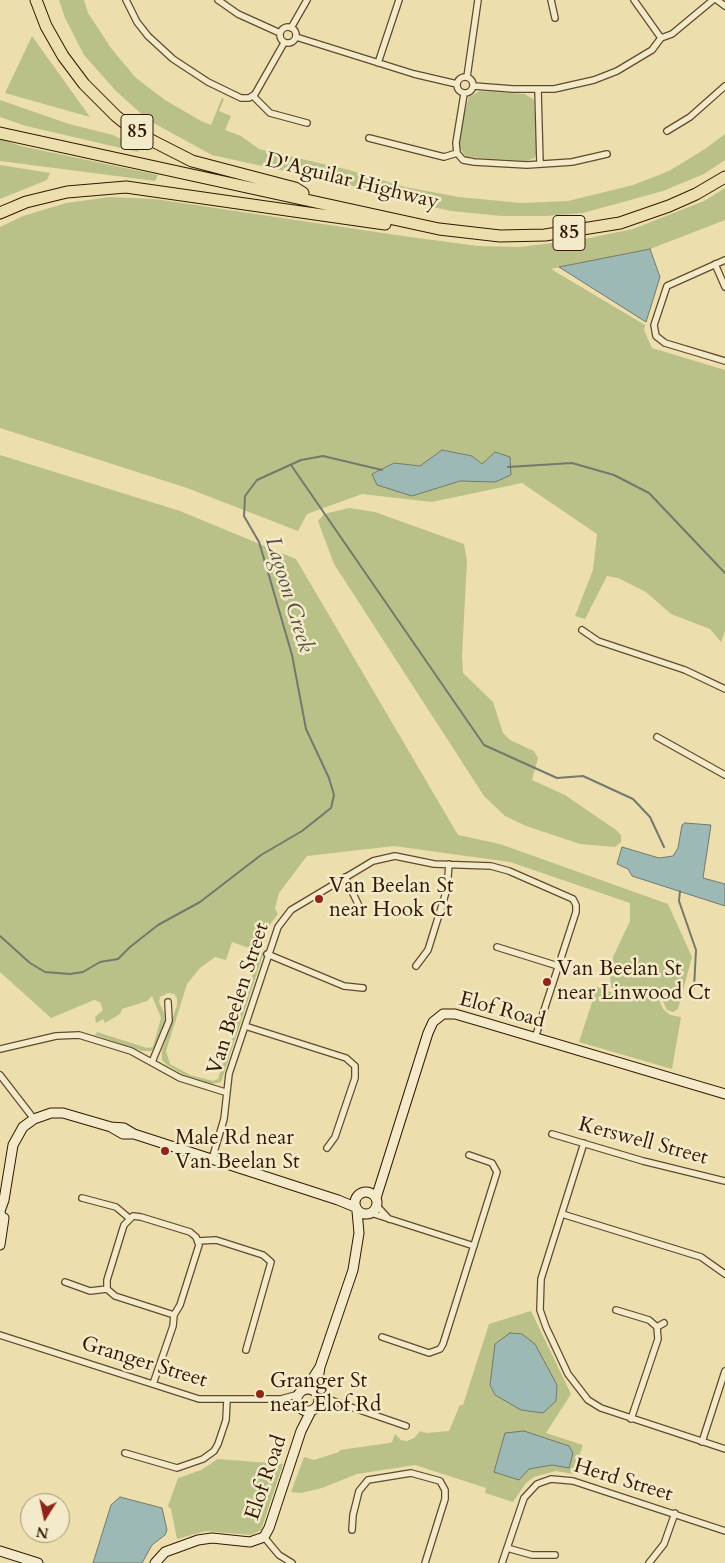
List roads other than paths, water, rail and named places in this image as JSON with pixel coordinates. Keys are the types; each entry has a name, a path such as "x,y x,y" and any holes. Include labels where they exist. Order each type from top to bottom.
{"highway":[{"name":"D'Aguilar Highway","path":"36,0 54,41 84,84 116,116 138,133 192,161 295,188 304,193 461,227 497,231 542,230 597,222 635,213 674,198 725,171"},
{"path":"0,127 304,193"},
{"name":"D'Aguilar Highway","path":"0,133 439,229 470,234 545,235 595,228 637,218 669,206 696,194 725,176"},
{"path":"0,213 26,202 67,192 89,188 126,187 429,230 439,229"}],"street":[{"path":"126,0 143,29 173,59 227,92 241,98 253,96 258,91 284,43"},
{"path":"218,0 253,22 280,33"},
{"path":"292,28 307,0"},
{"path":"378,63 399,0"},
{"path":"466,77 478,0"},
{"path":"550,0 555,18"},
{"path":"634,0 661,38"},
{"path":"474,86 538,90 574,86 617,71 652,50 661,38 672,34 715,0 725,6"},
{"path":"284,43 280,38 280,33 284,28 292,28"},
{"path":"292,28 296,38"},
{"path":"284,43 291,43 296,38"},
{"path":"296,38 414,74 457,84"},
{"path":"457,84 462,78 466,77"},
{"path":"464,94 472,91 474,86 471,79 466,77"},
{"path":"457,84 460,92 464,94"},
{"path":"667,132 690,116 725,86"},
{"path":"538,90 540,164"},
{"path":"464,94 456,143 457,153 463,160 540,164 572,162 607,154"},
{"path":"253,96 270,113 307,123"},
{"path":"369,138 444,157 457,153"},
{"path":"725,260 667,286 662,295 654,330 659,340 664,343 725,361"},
{"path":"715,264 725,287"},
{"path":"582,630 598,641 685,670 725,689"},
{"path":"656,738 725,776"},
{"name":"Van Beelen Street","path":"212,1159 224,1119 229,1074 267,954 278,927 291,910 373,861 390,857 448,864 479,864 500,869 573,899 576,905 576,912 535,1038"},
{"path":"416,966 428,950 448,881 448,864"},
{"path":"345,877 360,908"},
{"path":"497,948 558,966"},
{"path":"267,954 344,986 364,988"},
{"path":"152,1062 169,1021 168,1002"},
{"name":"Elof Road","path":"359,1233 373,1208 380,1180 428,1033 436,1019 443,1014 455,1014 725,1094"},
{"path":"245,1026 346,1058 355,1066 355,1078 341,1120 335,1137 327,1148"},
{"path":"0,1049 56,1036 79,1035 130,1051 180,1078 226,1092"},
{"path":"0,1075 34,1119"},
{"path":"0,1245 2,1223 6,1212 4,1200 13,1145 23,1127 34,1119 51,1113 63,1113 111,1127 124,1128 134,1134 338,1200 356,1209 373,1208"},
{"name":"Kerswell Street","path":"552,1134 643,1161 725,1181"},
{"path":"584,1143 541,1279 539,1301 542,1319 568,1374 578,1390 588,1400 601,1408 631,1419 725,1449"},
{"path":"382,1337 423,1352 434,1352 440,1349 498,1172 492,1163 470,1156"},
{"name":"Elof Road","path":"368,1192 380,1180"},
{"path":"338,1200 368,1192 373,1208 390,1220 474,1246"},
{"name":"Elof Road","path":"155,1563 165,1552 198,1540 212,1538 250,1542 264,1537 269,1528 301,1431 315,1408 320,1367 353,1270 359,1233 356,1209 357,1196"},
{"path":"82,1198 116,1208 129,1218"},
{"path":"562,1214 701,1257 725,1274"},
{"path":"107,1289 124,1225 129,1218 137,1216 194,1234 198,1241 198,1249 180,1305 174,1315 173,1326 154,1384"},
{"path":"198,1241 216,1240 263,1255 271,1262"},
{"path":"271,1262 278,1260"},
{"path":"246,1350 271,1262"},
{"path":"65,1282 90,1291 107,1289 115,1296 174,1315"},
{"path":"616,1310 649,1320 657,1327 658,1339 631,1419"},
{"path":"657,1327 664,1323"},
{"name":"Granger Street","path":"0,1335 199,1399 281,1399 302,1391"},
{"name":"Elof Road","path":"301,1431 300,1407 302,1391 320,1367"},
{"path":"702,1442 725,1371"},
{"path":"302,1391 318,1394 406,1426"},
{"name":"Granger Street","path":"281,1399 300,1407"},
{"path":"126,1453 177,1468 203,1459 214,1451 218,1444 226,1420 227,1400"},
{"path":"300,1407 315,1408 337,1402"},
{"path":"352,1530 353,1515 359,1491 368,1480 411,1473 440,1481 445,1490 445,1499 424,1563"},
{"name":"Herd Street","path":"502,1563 522,1502 528,1492 537,1484 551,1479 565,1479 725,1530"},
{"path":"649,1563 664,1544 674,1513"},
{"path":"264,1537 279,1555 292,1563"},
{"path":"507,1548 532,1555 554,1555"},
{"path":"0,1551 38,1563"}],"water":[{"path":"650,249 660,277 646,322 559,267"},
{"path":"442,450 472,456 482,464 495,452 510,457 511,475 495,482 460,481 412,496 377,485 372,474 394,463 420,466"},
{"path":"685,823 711,825 703,878 725,884 725,906 632,876 628,869 617,864 622,847 659,858 673,856 678,848 682,825"},
{"path":"510,1333 522,1334 535,1344 557,1385 556,1401 543,1413 521,1410 495,1395 490,1385 495,1344"},
{"path":"524,1431 569,1446 573,1453 569,1468 552,1465 529,1469 519,1480 494,1472 505,1433"},
{"path":"120,1497 162,1508 167,1530 165,1535 152,1545 142,1563 93,1563 111,1505"}],"waterway":[{"name":"Lagoon Creek","path":"0,936 30,963 45,972 70,974 83,972 100,962 118,959 158,925 200,902 261,855 302,831 331,808 334,795 329,778 306,729 292,655 270,579 259,542 244,516 245,496 257,480 301,460 323,456 382,470"},
{"name":"Lagoon Creek","path":"508,467 572,463 614,475 649,493 725,573"},
{"path":"291,465 484,745 557,778 583,776 633,799 650,817 664,847"},
{"path":"680,891 679,901 696,950 694,988"}],"place":[{"name":"Van Beelan St near Hook Ct","path":"319,899"},
{"name":"Van Beelan St near Linwood Ct","path":"547,982"},
{"name":"Male Rd near Van Beelan St","path":"165,1151"},
{"name":"Granger St near Elof Rd","path":"260,1394"}]}
